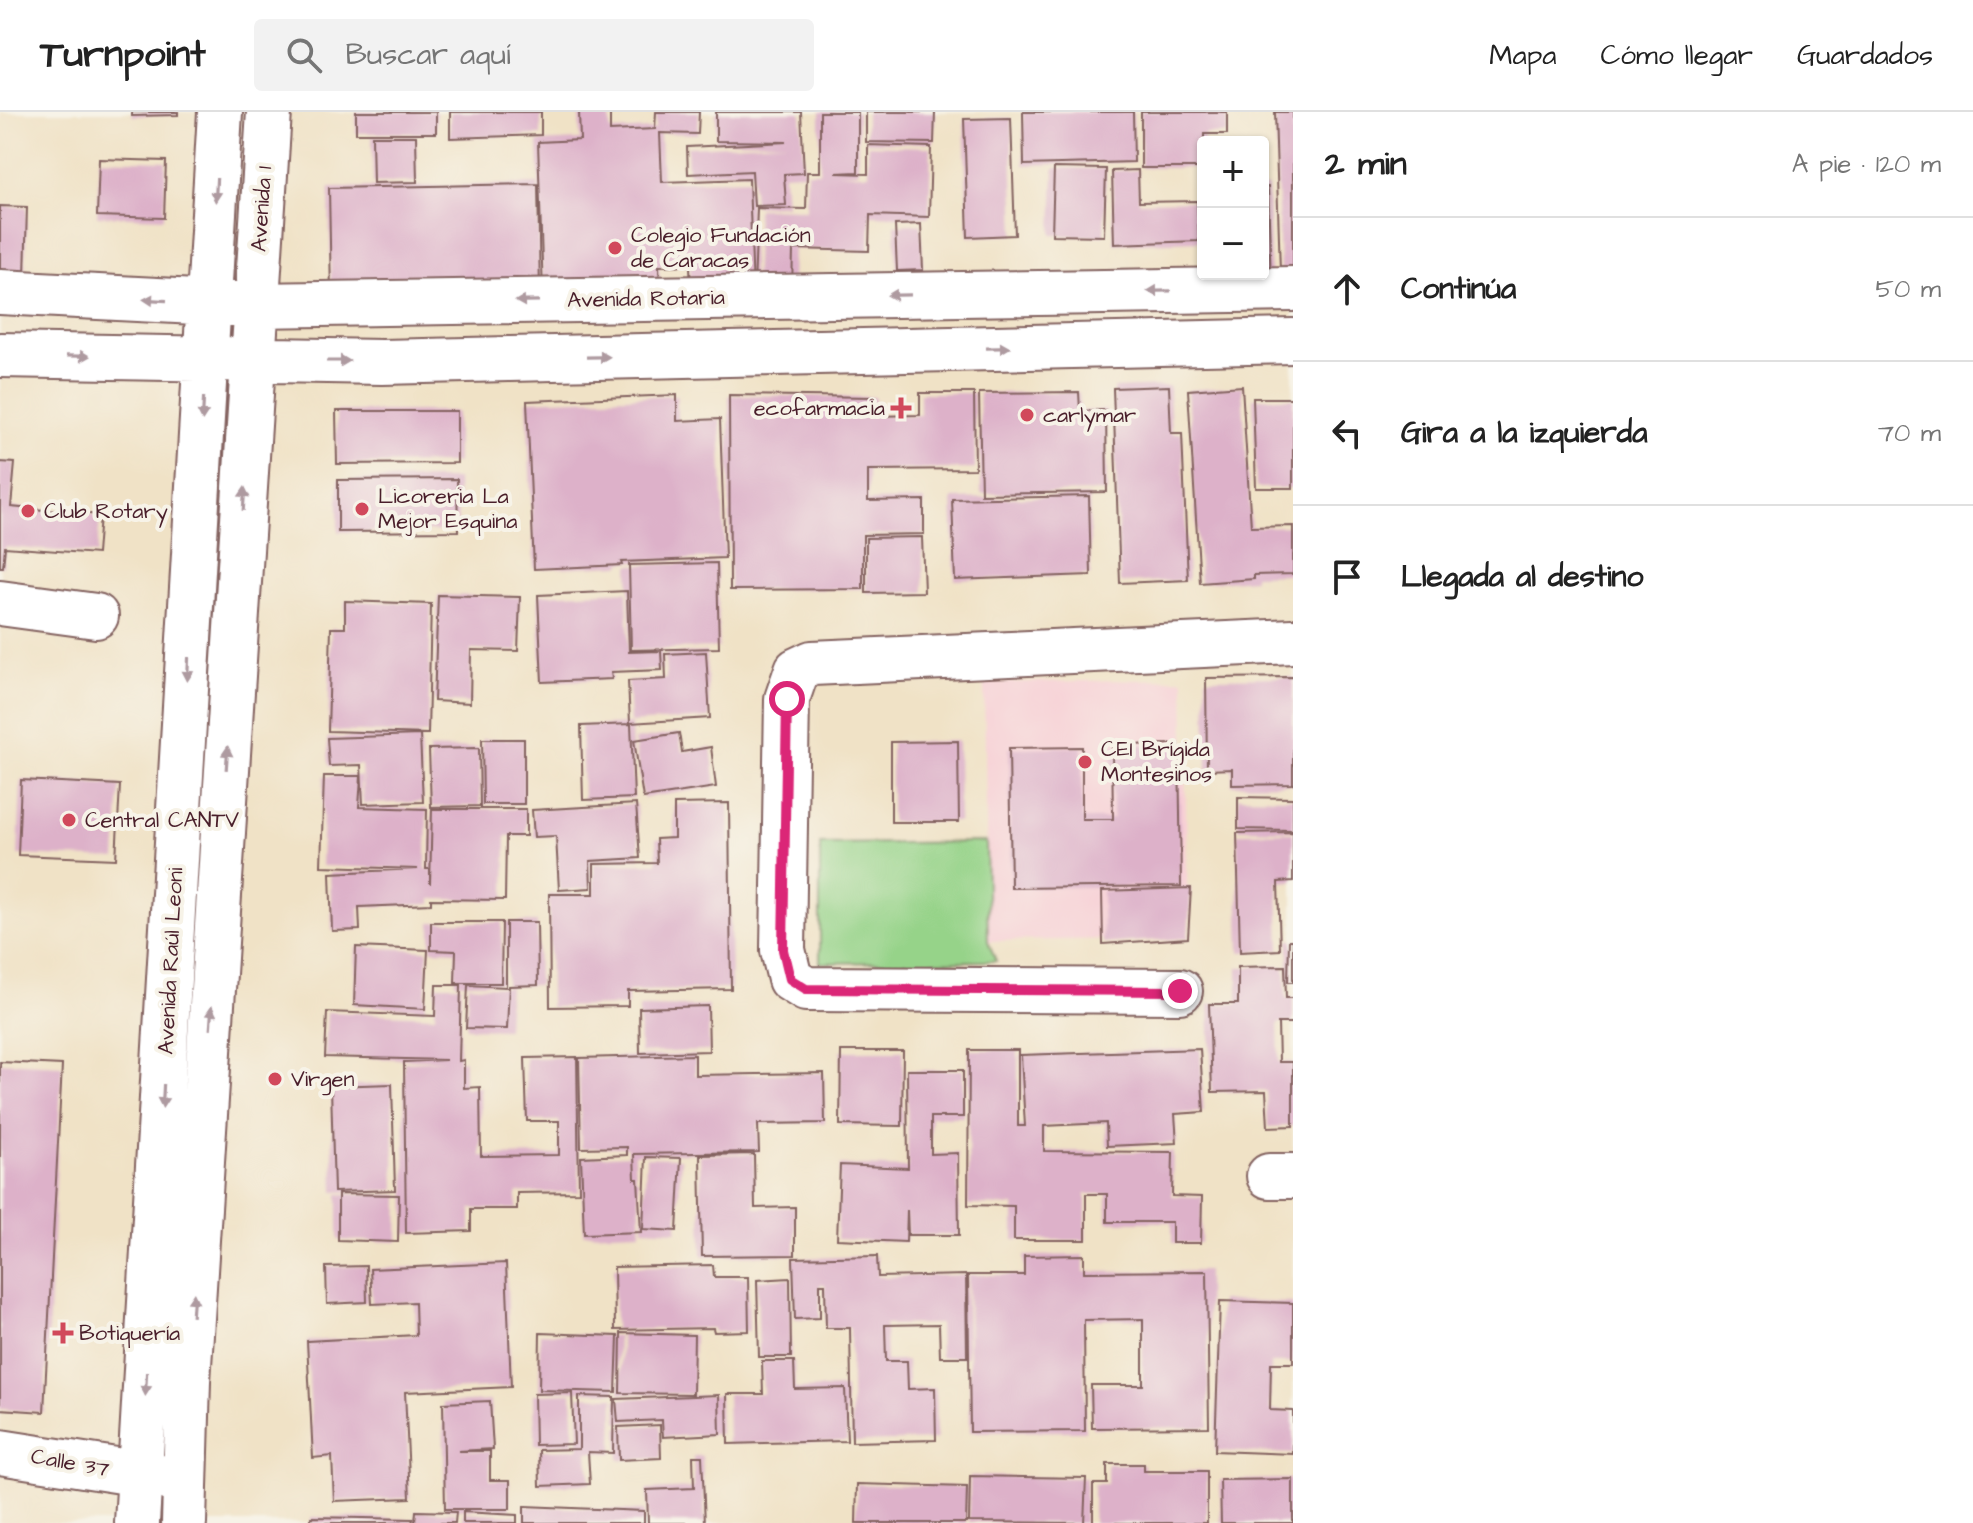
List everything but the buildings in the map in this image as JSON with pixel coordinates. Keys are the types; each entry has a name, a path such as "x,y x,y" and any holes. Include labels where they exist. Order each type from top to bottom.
{"street":[{"path":"209,303 220,112"},
{"name":"Avenida 1","path":"255,305 269,112"},
{"name":"Avenida Rotaria","path":"0,292 255,305 1293,289"},
{"name":"Avenida Raúl Leoni","path":"137,1523 209,303"},
{"name":"Avenida Raúl Leoni","path":"184,1523 188,1381 255,305"},
{"path":"0,355 414,361 1293,341"},
{"path":"0,603 96,616"},
{"path":"1180,991 806,989 790,979 783,950 787,699 797,670 812,663 1293,641"},
{"name":"Calle 37","path":"0,1452 185,1480"}],"shaded area":[{"name":"CEI Brígida Montesinos","path":"1184,679 1188,938 988,941 984,683"}],"green space":[{"path":"986,842 988,941 996,961 820,963 820,844"}],"place":[{"name":"Colegio Fundación de Caracas","path":"615,248"},
{"name":"ecofarmacia","path":"901,408"},
{"name":"carlymar","path":"1027,415"},
{"name":"Licoreria La Mejor Esquina","path":"362,509"},
{"name":"Club Rotary","path":"28,511"},
{"name":"CEI Brígida Montesinos","path":"1085,762"},
{"name":"Central CANTV","path":"69,820"},
{"name":"Virgen","path":"275,1079"},
{"name":"Botiquería","path":"63,1333"}],"route":[{"path":"787,699 783,950 790,979 806,989 1180,991"}]}
